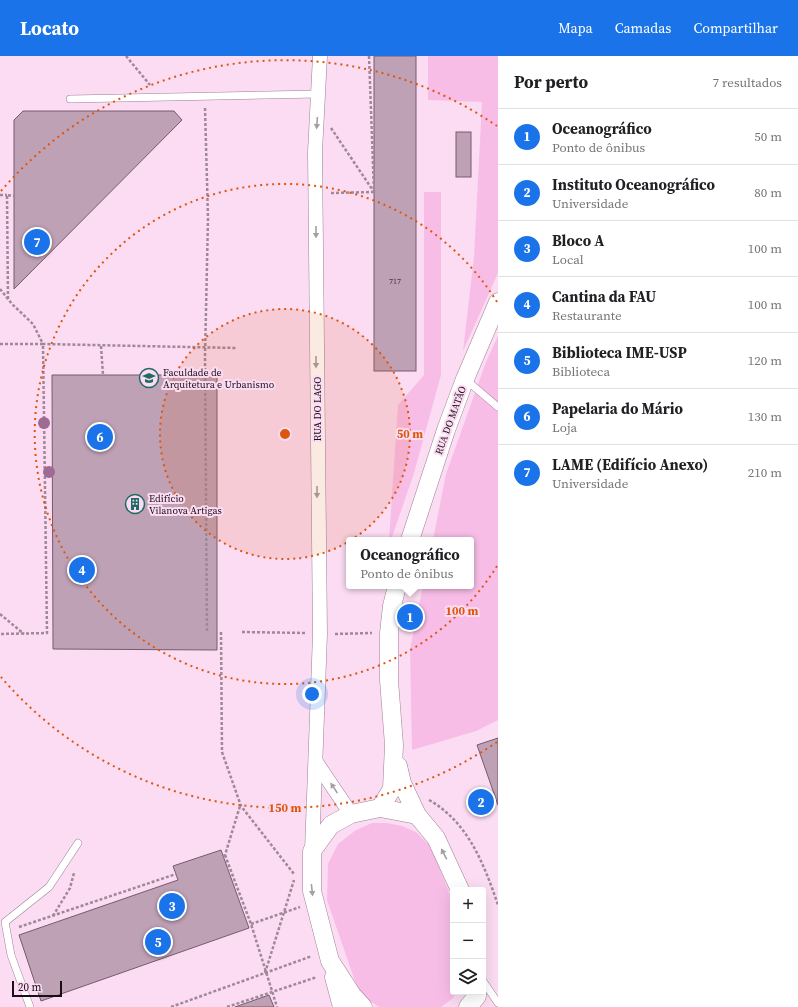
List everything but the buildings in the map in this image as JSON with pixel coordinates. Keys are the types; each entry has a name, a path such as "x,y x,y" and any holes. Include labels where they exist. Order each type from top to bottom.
{"street":[{"name":"RUA DO LAGO","path":"312,851 320,634 318,576 315,152 320,56"},
{"name":"RUA DO MATÃO","path":"411,537 446,430 465,379 498,302"},
{"path":"380,808 392,789 394,745 389,680 389,633 392,606 396,589"},
{"path":"394,745 402,783 416,815 436,838 459,887"},
{"path":"316,762 351,814"},
{"path":"342,1007 312,891 312,851 330,825 351,814 380,808 416,815"},
{"path":"330,961 352,995 363,1007"},
{"path":"468,1007 477,995"}],"lane":[{"path":"70,99 318,100"},
{"path":"465,379 498,407"},
{"path":"30,1007 11,955 5,922 49,887 78,843"},
{"path":"486,985 498,1003"}],"path":[{"path":"126,56 151,87"},
{"path":"369,56 374,192"},
{"path":"318,100 374,192"},
{"path":"205,106 208,218 205,348 207,632"},
{"path":"315,193 374,192"},
{"path":"0,195 14,196"},
{"path":"7,195 8,299"},
{"path":"0,289 33,324 43,344 47,633 0,634"},
{"path":"0,344 237,348"},
{"path":"101,346 103,375"},
{"path":"0,614 25,634"},
{"path":"221,632 222,752 241,806 295,876 265,973"},
{"path":"424,795 444,808 460,825 481,862 498,905"},
{"path":"241,806 224,856 251,924 276,1007"},
{"path":"53,916 70,888 75,867"},
{"path":"7,932 176,874"},
{"path":"251,924 315,902"},
{"path":"171,1007 265,973 330,961"},
{"path":"227,1007 271,992 330,961"}],"shaded area":[{"path":"428,56 498,56 498,273 463,351 474,257 482,102 428,100"},
{"path":"424,192 441,192 441,375 414,473 392,537 389,537 398,405 424,375"},
{"path":"498,336 498,720 476,731 412,750 410,649 422,589 474,589 474,537 434,537 446,474 486,362"},
{"path":"372,823 387,823 402,826 416,832 429,845 435,857 450,894 450,995 455,995 441,1007 379,1007 367,999 357,987 327,900 328,864 338,844 356,830"}],"place":[{"name":"LAME (Edifício Anexo)","path":"37,242"},
{"name":"Faculdade de Arquitetura e Urbanismo","path":"149,378"},
{"name":"Papelaria do Mário","path":"100,437"},
{"name":"Edifício Vilanova Artigas","path":"135,504"},
{"name":"Cantina da FAU","path":"82,570"},
{"name":"Oceanográfico","path":"410,617"},
{"name":"Instituto Oceanográfico","path":"481,802"},
{"name":"Bloco A","path":"172,906"},
{"name":"Biblioteca IME-USP","path":"158,942"}]}
